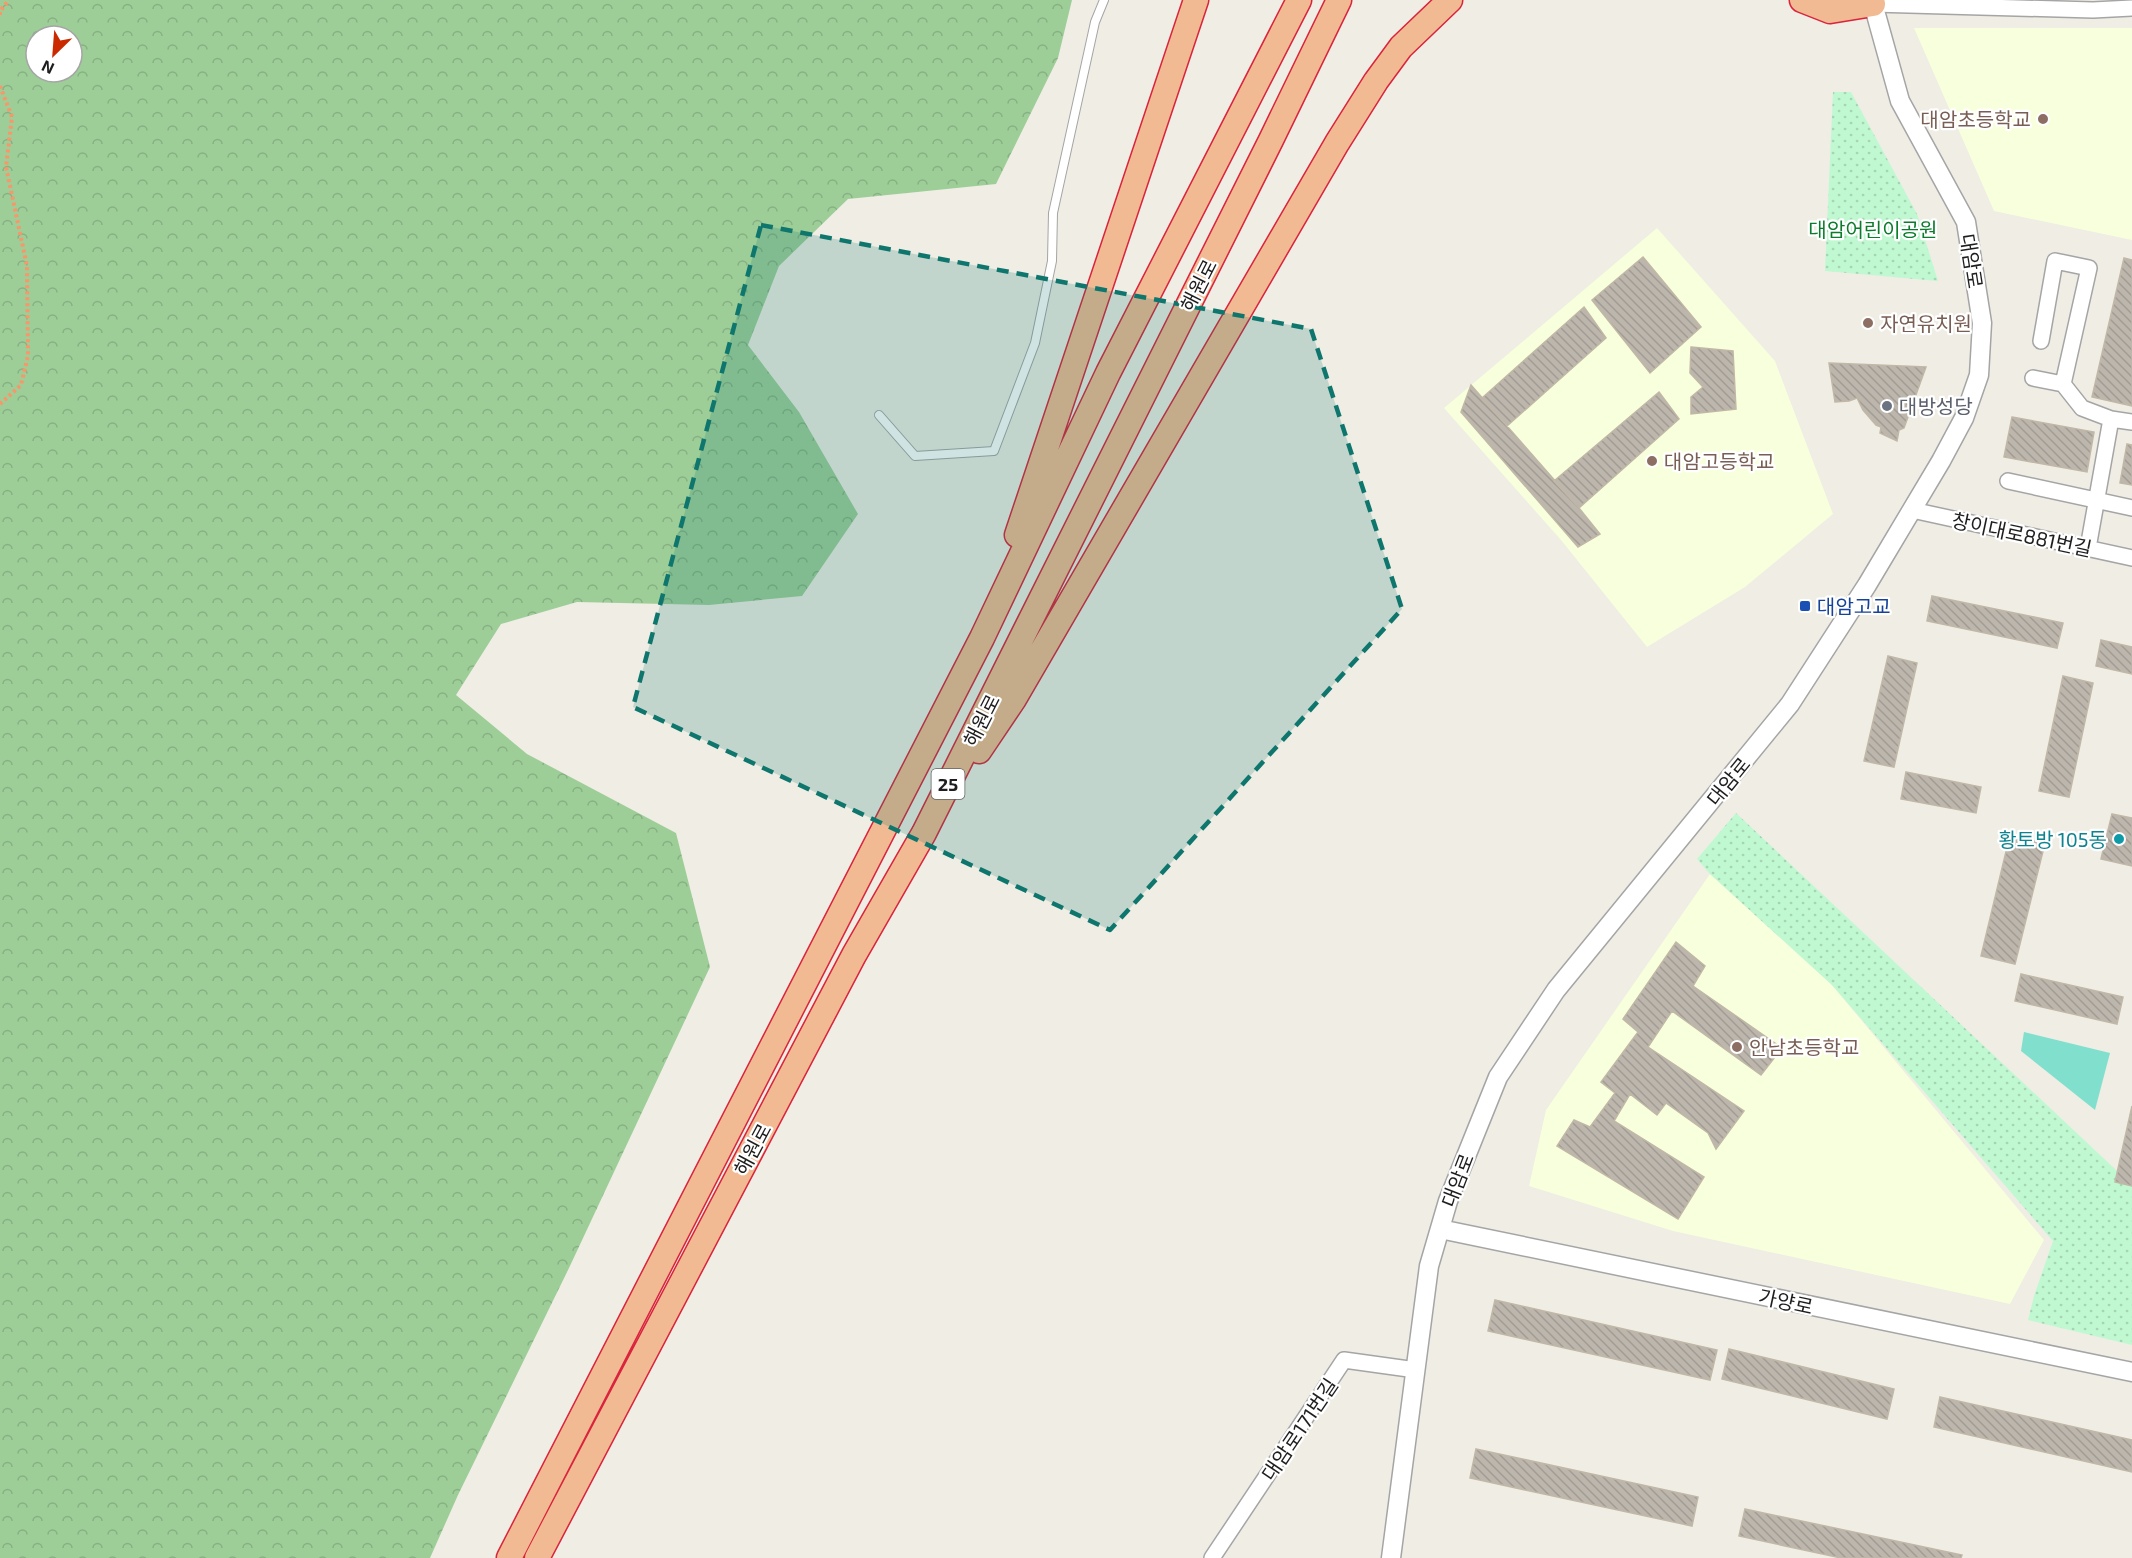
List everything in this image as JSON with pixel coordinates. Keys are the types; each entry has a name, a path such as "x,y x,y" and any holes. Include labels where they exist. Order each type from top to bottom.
{"highway":[{"path":"982,638 1196,0"},
{"name":"해원로","path":"509,1558 982,638 1108,374 1299,0"},
{"name":"해원로","path":"537,1558 854,955 924,833 1339,0"},
{"path":"924,833 1014,699 1337,143 1376,81 1401,47 1450,0"},
{"path":"1802,0 1830,11 1873,2"}],"street":[{"path":"1873,2 2092,10 2132,8"},
{"name":"대암로","path":"1391,1558 1429,1266 1448,1201 1498,1077 1556,990 1791,704 1912,510 1964,418 1979,375 1982,323 1966,222 1900,101 1873,2"},
{"path":"2041,341 2055,261 2089,268 2063,384"},
{"path":"2033,378 2063,384 2082,408 2111,419 2132,422"},
{"path":"2088,548 2111,419"},
{"path":"2008,481 2132,508"},
{"name":"창이대로881번길","path":"1912,510 2132,558"},
{"name":"가양로","path":"1440,1229 2132,1372"},
{"name":"대암로171번길","path":"1212,1558 1344,1360 1416,1370"}],"lane":[{"path":"879,415 915,456 994,451 1035,343 1052,261 1053,213 1095,22 1104,0"}],"path":[{"path":"0,15 0,11 9,0"},
{"path":"0,86 12,117 6,167 27,266 28,356 21,385 0,404"}],"highlighted area":[{"path":"761,225 1311,329 1402,609 1110,930 633,707"}],"shaded area":[{"name":"대암초등학교","path":"1914,28 2132,28 2132,240 1994,211"},
{"name":"대암고등학교","path":"1657,228 1775,361 1833,514 1745,587 1647,647 1561,540 1444,408"},
{"name":"안남초등학교","path":"1710,874 1832,985 2044,1240 2010,1304 1673,1231 1529,1186 1546,1110"},
{"path":"2024,1032 2110,1053 2095,1110 2021,1051"}],"green space":[{"path":"0,0 1072,0 1058,58 996,184 848,199 779,266 748,345 799,412 858,514 802,596 709,605 577,602 501,624 456,695 527,754 676,833 710,967 430,1558 0,1558"},
{"name":"대암어린이공원","path":"1833,92 1851,92 1917,214 1938,281 1825,271"},
{"path":"1736,813 2132,1185 2132,1345 2028,1320 2053,1241 1832,985 1710,874 1697,859"}],"building":[{"path":"1643,257 1701,327 1650,373 1592,300"},
{"path":"2124,258 2132,260 2132,406 2092,397"},
{"path":"1584,307 1606,338 1507,426 1482,398"},
{"path":"1691,347 1733,351 1736,409 1691,414 1691,397 1703,387 1690,373"},
{"name":"대방성당","path":"1829,363 1926,367 1904,428 1899,430 1897,441 1880,433 1881,427 1876,425 1863,410 1857,398 1835,402"},
{"path":"1471,385 1600,534 1578,547 1461,412"},
{"path":"1659,392 1679,419 1579,508 1554,481"},
{"path":"2012,417 2094,432 2087,472 2004,457"},
{"path":"2127,444 2132,445 2132,485 2120,483"},
{"path":"1932,596 2063,623 2057,648 1927,621"},
{"path":"2101,640 2132,647 2132,674 2096,666"},
{"path":"1888,656 1917,663 1894,767 1864,761"},
{"path":"2063,676 2093,683 2069,797 2039,791"},
{"path":"1906,772 1981,787 1976,813 1901,799"},
{"name":"황토방 105동","path":"2112,814 2132,818 2132,866 2101,859"},
{"path":"2010,835 2045,843 2015,964 1981,956"},
{"path":"1676,942 1705,966 1693,986 1782,1048 1761,1075 1672,1011 1648,1047 1744,1111 1716,1149 1708,1133 1666,1103 1657,1115 1630,1094 1614,1121 1704,1177 1678,1219 1557,1146 1574,1120 1590,1127 1615,1093 1601,1082 1638,1032 1623,1019"},
{"path":"2021,974 2123,997 2117,1024 2015,1001"},
{"path":"2132,1106 2132,1186 2115,1182"},
{"path":"1495,1300 1717,1350 1710,1380 1488,1331"},
{"path":"1729,1349 1894,1389 1887,1419 1722,1379"},
{"path":"1940,1397 2132,1440 2132,1472 1934,1427"},
{"path":"1476,1449 1698,1497 1692,1526 1470,1478"},
{"path":"1745,1509 1962,1555 1961,1558 1841,1558 1739,1536"}],"place":[{"name":"대암초등학교","path":"2043,119"},
{"name":"자연유치원","path":"1868,323"},
{"name":"대방성당","path":"1887,406"},
{"name":"대암고등학교","path":"1652,461"},
{"name":"대암고교","path":"1805,606"},
{"name":"황토방 105동","path":"2119,839"},
{"name":"안남초등학교","path":"1737,1047"}]}
